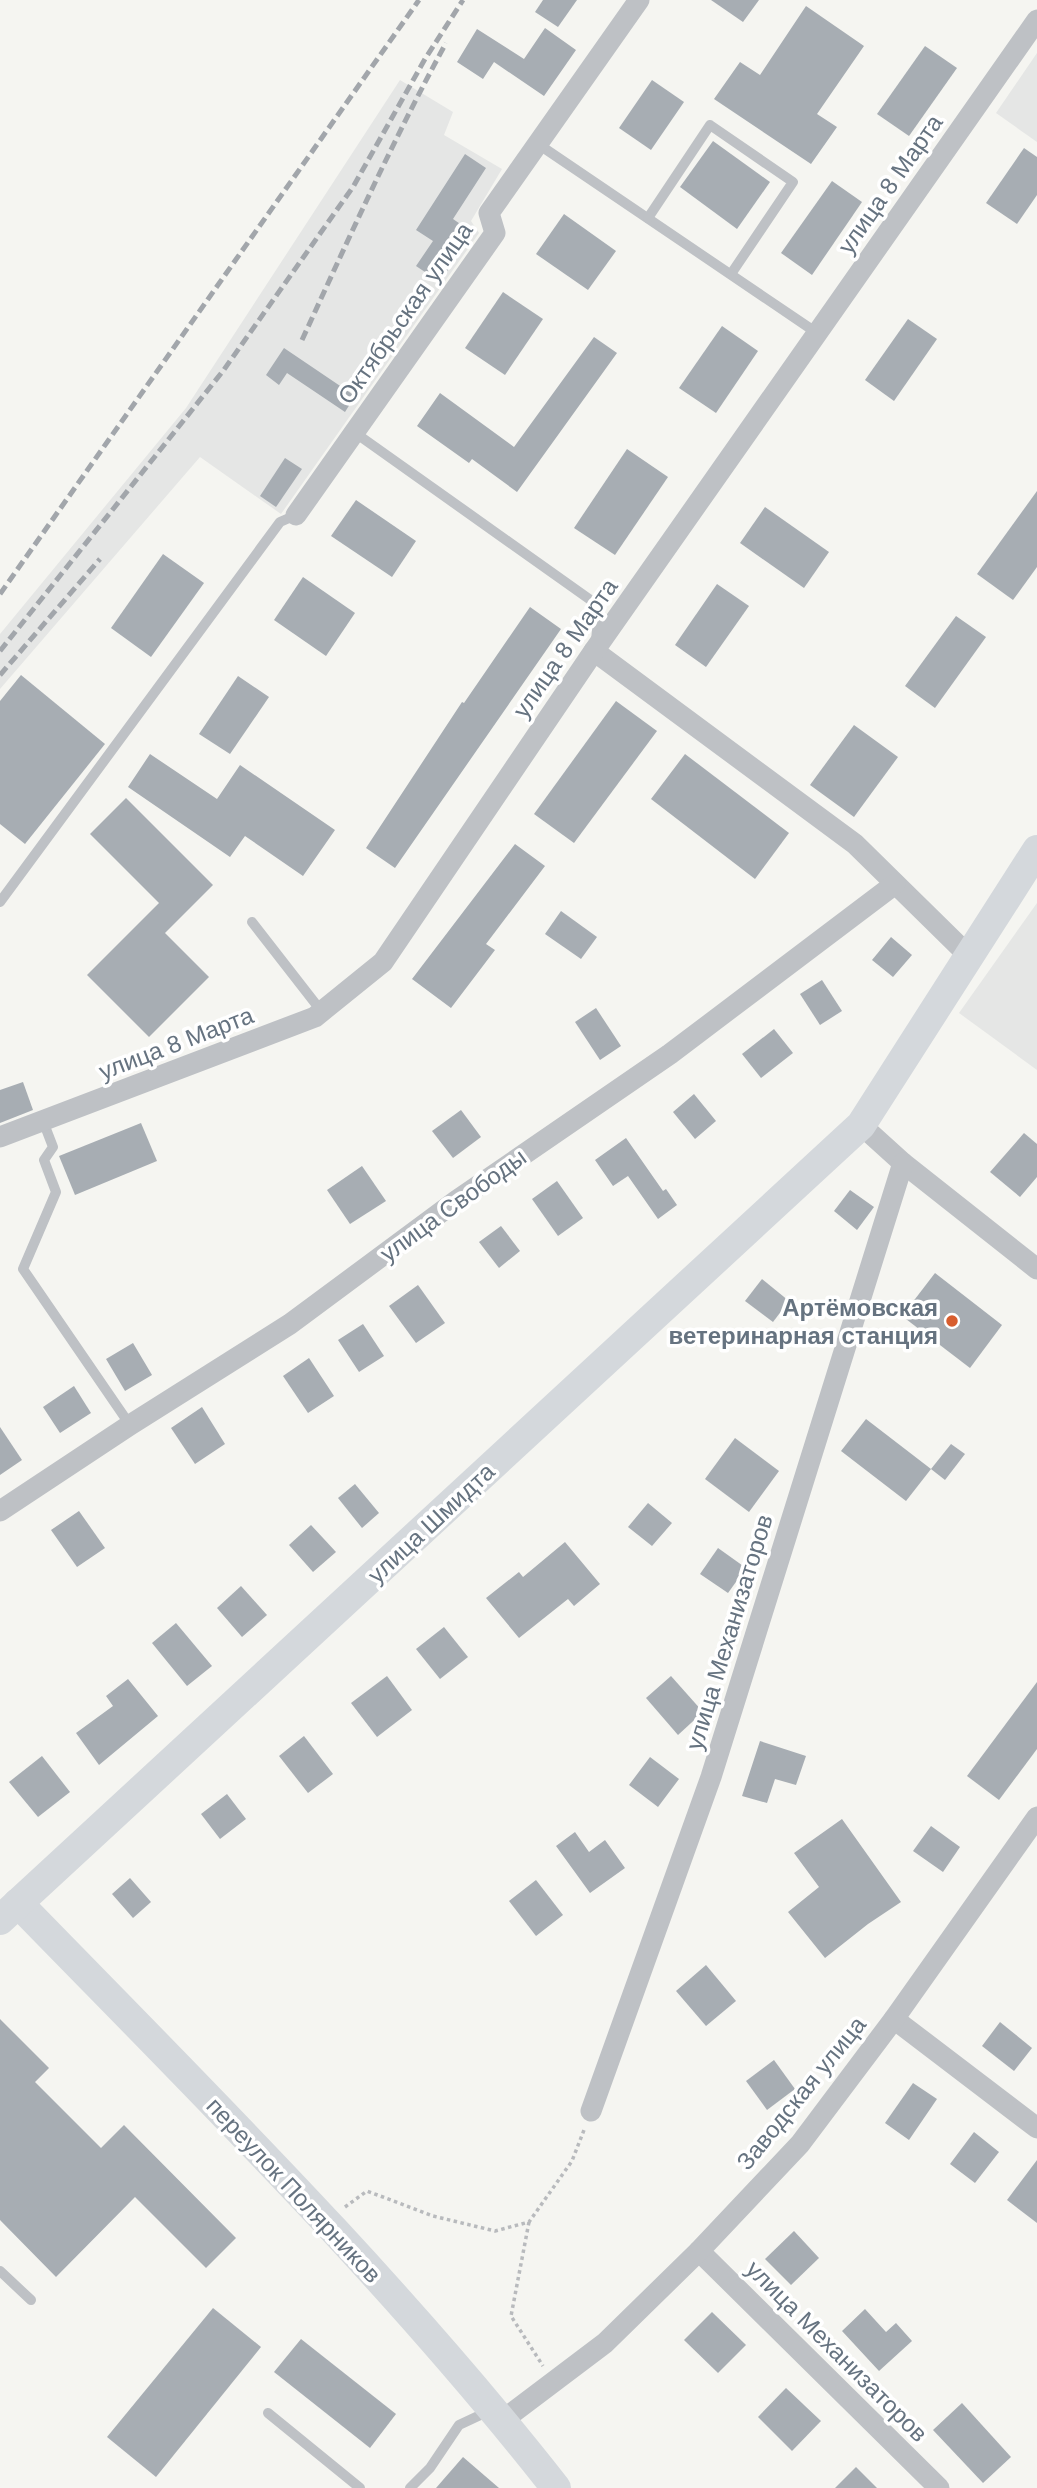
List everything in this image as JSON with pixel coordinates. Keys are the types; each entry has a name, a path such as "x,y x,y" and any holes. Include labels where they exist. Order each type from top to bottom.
{"street":[{"name":"Октябрьская улица","path":"296,515 495,233 489,213 639,0"},
{"name":"улица 8 Марта","path":"0,1137 315,1017 383,962 594,651 1037,20"},
{"path":"594,651 855,844 969,956"},
{"path":"1037,850 861,1125 903,1163 1037,1269"},
{"name":"улица Свободы","path":"0,1511 290,1324 456,1201 670,1054 895,884"},
{"name":"улица Шмидта","path":"9,1912 861,1125"},
{"name":"улица Механизаторов","path":"591,2111 711,1777 903,1163"},
{"name":"Заводская улица","path":"498,2415 554,2382 605,2343 800,2144 894,2019 1037,1817"},
{"name":"переулок Полярников","path":"9,1912 327,2221 498,2415 556,2488"},
{"path":"894,2019 1037,2128"},
{"name":"улица Механизаторов","path":"699,2250 939,2488"}],"lane":[{"path":"648,218 709,125 793,182 731,274"},
{"path":"538,144 817,333"},
{"path":"354,432 599,606 594,651"},
{"path":"0,902 280,522 296,515"},
{"path":"253,922 322,1012"},
{"path":"43,1121 53,1147 44,1160 56,1192 23,1269 130,1425"},
{"path":"0,2271 32,2300"},
{"path":"268,2413 360,2488"},
{"path":"411,2488 430,2468 459,2425 498,2415"}],"path":[{"path":"554,2382 511,2316 529,2221 572,2161 591,2111"},
{"path":"327,2221 367,2191 433,2216 495,2231 529,2221"}],"shaded area":[{"path":"1037,53 1037,142 996,113"},
{"path":"400,80 453,112 444,135 502,169 471,221 479,233 281,514 200,457 0,689 0,634 186,408"},
{"path":"1037,903 1037,1070 959,1013"}],"building":[{"path":"543,0 577,0 558,27 535,12"},
{"path":"711,0 759,0 743,22"},
{"path":"806,6 864,46 817,114 837,127 811,164 714,99 740,62 760,75"},
{"path":"545,28 576,50 544,96 494,62 483,79 457,62 477,29 524,59"},
{"path":"925,46 957,68 909,136 877,114"},
{"path":"652,80 684,102 651,150 619,128"},
{"path":"713,141 770,182 737,229 680,187"},
{"path":"1024,148 1037,157 1037,195 1017,224 986,203"},
{"path":"465,154 486,168 453,219 472,232 440,282 416,266 433,241 416,230"},
{"path":"832,181 862,202 812,275 781,253"},
{"path":"564,214 616,251 588,290 536,254"},
{"path":"503,292 543,319 505,375 465,348"},
{"path":"908,319 937,339 894,401 865,380"},
{"path":"722,326 758,351 716,413 679,388"},
{"path":"594,337 617,353 517,492 472,459 469,463 417,426 440,393 514,447"},
{"path":"284,348 355,396 345,412 287,373 279,385 266,375"},
{"path":"627,449 668,477 615,555 574,528"},
{"path":"285,458 302,469 276,507 260,496"},
{"path":"1037,491 1037,567 1013,600 977,574"},
{"path":"356,500 416,541 392,577 331,536"},
{"path":"765,507 829,552 804,588 740,543"},
{"path":"163,554 204,583 151,657 111,628"},
{"path":"303,577 355,613 326,656 274,620"},
{"path":"717,584 749,606 706,667 675,645"},
{"path":"530,607 561,629 395,868 366,848 462,702 464,703"},
{"path":"956,616 986,637 935,708 905,686"},
{"path":"21,675 105,744 25,844 0,824 0,701"},
{"path":"238,676 269,697 230,754 199,734"},
{"path":"616,701 657,731 574,843 534,814"},
{"path":"854,725 898,757 854,817 810,785"},
{"path":"150,754 217,799 240,765 335,830 303,876 245,836 230,857 128,787"},
{"path":"685,754 789,833 755,879 651,799"},
{"path":"126,798 213,885 165,933 209,977 149,1037 87,975 159,903 90,834"},
{"path":"515,844 545,866 486,944 495,950 451,1008 412,979"},
{"path":"561,911 597,937 581,959 545,934"},
{"path":"891,937 912,955 893,977 872,960"},
{"path":"822,980 842,1011 820,1025 800,994"},
{"path":"596,1008 621,1046 600,1060 575,1022"},
{"path":"774,1029 793,1053 761,1078 742,1054"},
{"path":"23,1082 33,1110 0,1123 0,1090"},
{"path":"694,1094 716,1121 695,1139 673,1112"},
{"path":"461,1110 481,1137 453,1158 432,1131"},
{"path":"141,1123 157,1161 75,1195 59,1156"},
{"path":"1024,1133 1037,1144 1037,1177 1020,1197 990,1172"},
{"path":"626,1138 663,1191 666,1189 677,1205 658,1219 628,1176 613,1186 595,1160"},
{"path":"362,1166 386,1201 350,1224 327,1190"},
{"path":"557,1181 583,1218 558,1236 532,1199"},
{"path":"850,1190 874,1207 857,1230 834,1211"},
{"path":"501,1226 520,1251 499,1268 479,1242"},
{"name":"Артёмовская ветеринарная станция","path":"935,1273 1002,1325 970,1368 902,1316"},
{"path":"762,1279 789,1301 773,1322 745,1301"},
{"path":"418,1285 445,1323 416,1343 389,1306"},
{"path":"363,1324 384,1356 359,1372 338,1340"},
{"path":"133,1343 152,1375 125,1391 106,1359"},
{"path":"309,1358 334,1396 308,1413 283,1376"},
{"path":"74,1386 91,1413 60,1433 43,1407"},
{"path":"202,1407 225,1444 195,1464 171,1428"},
{"path":"866,1419 931,1469 906,1501 841,1451"},
{"path":"0,1427 22,1460 0,1475"},
{"path":"735,1438 779,1471 749,1512 705,1479"},
{"path":"951,1444 965,1454 945,1480 931,1469"},
{"path":"355,1484 379,1513 362,1528 338,1498"},
{"path":"648,1503 672,1523 652,1546 628,1527"},
{"path":"79,1511 105,1548 77,1567 51,1530"},
{"path":"311,1525 336,1552 313,1572 289,1545"},
{"path":"565,1542 600,1584 574,1606 568,1599 519,1638 486,1598 519,1572 523,1577"},
{"path":"718,1548 746,1568 728,1593 700,1574"},
{"path":"241,1586 267,1615 242,1637 217,1608"},
{"path":"176,1623 212,1666 187,1686 152,1643"},
{"path":"444,1627 468,1657 440,1679 416,1649"},
{"path":"387,1676 412,1710 377,1737 351,1703"},
{"path":"671,1676 703,1712 678,1735 646,1698"},
{"path":"128,1679 158,1716 99,1765 76,1733 113,1706 106,1696"},
{"path":"1037,1682 1037,1749 999,1800 967,1776"},
{"path":"304,1736 333,1774 308,1793 279,1756"},
{"path":"760,1741 806,1756 796,1785 775,1779 767,1803 742,1796"},
{"path":"42,1756 70,1792 38,1817 9,1782"},
{"path":"650,1757 679,1779 658,1807 629,1785"},
{"path":"227,1794 246,1819 220,1839 201,1814"},
{"path":"842,1819 901,1902 825,1958 788,1912 819,1887 794,1853"},
{"path":"931,1826 960,1847 943,1872 913,1851"},
{"path":"575,1832 589,1852 605,1840 625,1868 590,1893 556,1846"},
{"path":"130,1878 151,1902 133,1918 112,1894"},
{"path":"536,1880 563,1915 536,1936 509,1901"},
{"path":"706,1965 736,2001 706,2026 676,1991"},
{"path":"0,2019 49,2068 35,2082 101,2148 124,2125 236,2238 206,2268 135,2197 56,2277 0,2220"},
{"path":"1000,2022 1032,2048 1014,2071 982,2046"},
{"path":"774,2060 795,2089 767,2110 746,2081"},
{"path":"913,2083 937,2099 909,2140 885,2123"},
{"path":"974,2132 999,2152 975,2183 950,2164"},
{"path":"1037,2160 1037,2223 1007,2200"},
{"path":"794,2231 819,2258 791,2285 765,2259"},
{"path":"213,2308 261,2347 156,2477 107,2437"},
{"path":"865,2309 886,2332 896,2323 912,2341 879,2371 842,2331"},
{"path":"712,2312 746,2345 718,2373 684,2340"},
{"path":"301,2339 396,2414 370,2448 274,2372"},
{"path":"786,2388 821,2421 792,2451 758,2417"},
{"path":"962,2403 1011,2457 983,2483 933,2430"},
{"path":"463,2457 499,2488 436,2488"},
{"path":"856,2467 877,2488 835,2488"}],"railway":[{"path":"0,594 419,0"},
{"path":"0,651 223,371 353,187 425,59 463,0"},
{"path":"302,340 389,153 446,43"},
{"path":"0,675 100,559"}],"place":[{"name":"Артёмовская ветеринарная станция","path":"952,1321"}]}
